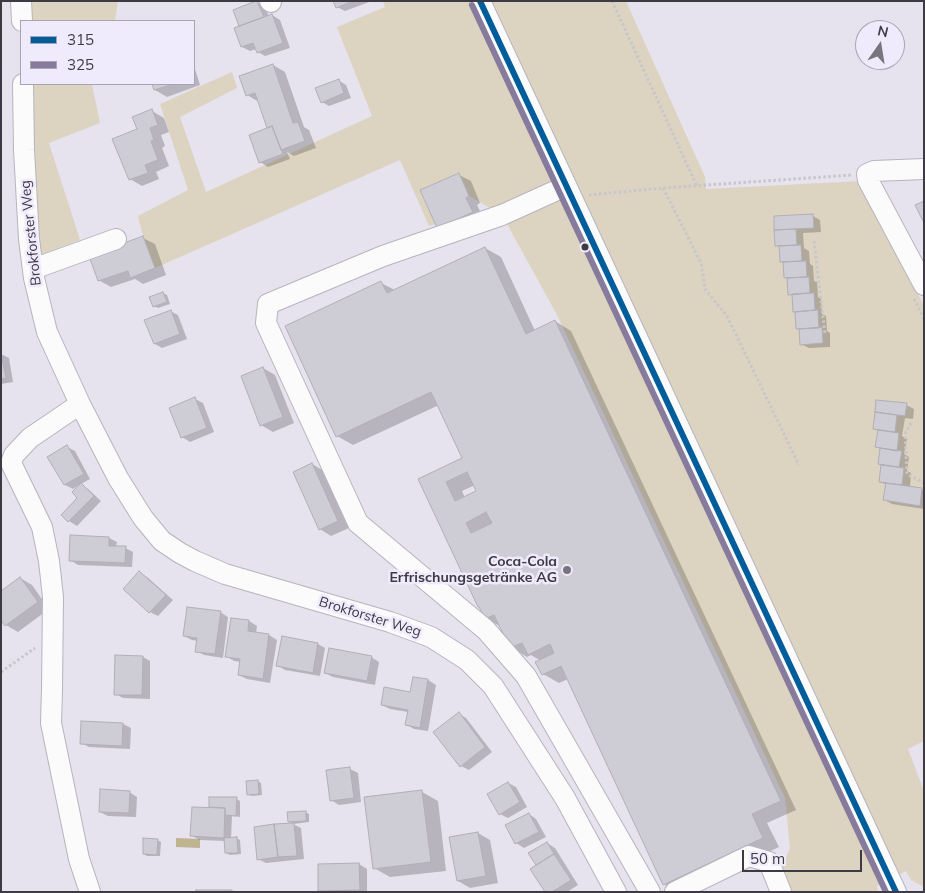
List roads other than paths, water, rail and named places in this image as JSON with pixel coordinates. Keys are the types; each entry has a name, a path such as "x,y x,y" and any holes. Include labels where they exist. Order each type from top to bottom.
{"street":[{"path":"21,1 22,20"},
{"path":"480,1 896,892"},
{"name":"Brokforster Weg","path":"23,85 24,150 29,239 32,269 47,332 80,404 118,478 143,518 162,541 195,561 225,574 390,622 432,637 467,660 493,686 560,790 616,892"},
{"path":"924,169 874,171 867,174 868,180 924,285"},
{"path":"570,193 383,256 268,304 266,323 358,523 486,630 526,676 650,892"},
{"path":"32,269 116,239"},
{"path":"80,404 30,438 14,455 11,463 42,527 49,561 53,597 51,723 77,850 90,892"},
{"path":"674,892 749,856 769,862 781,892"}],"place":[{"name":"Coca-Cola Erfrischungsgetränke AG","path":"567,570"}]}
